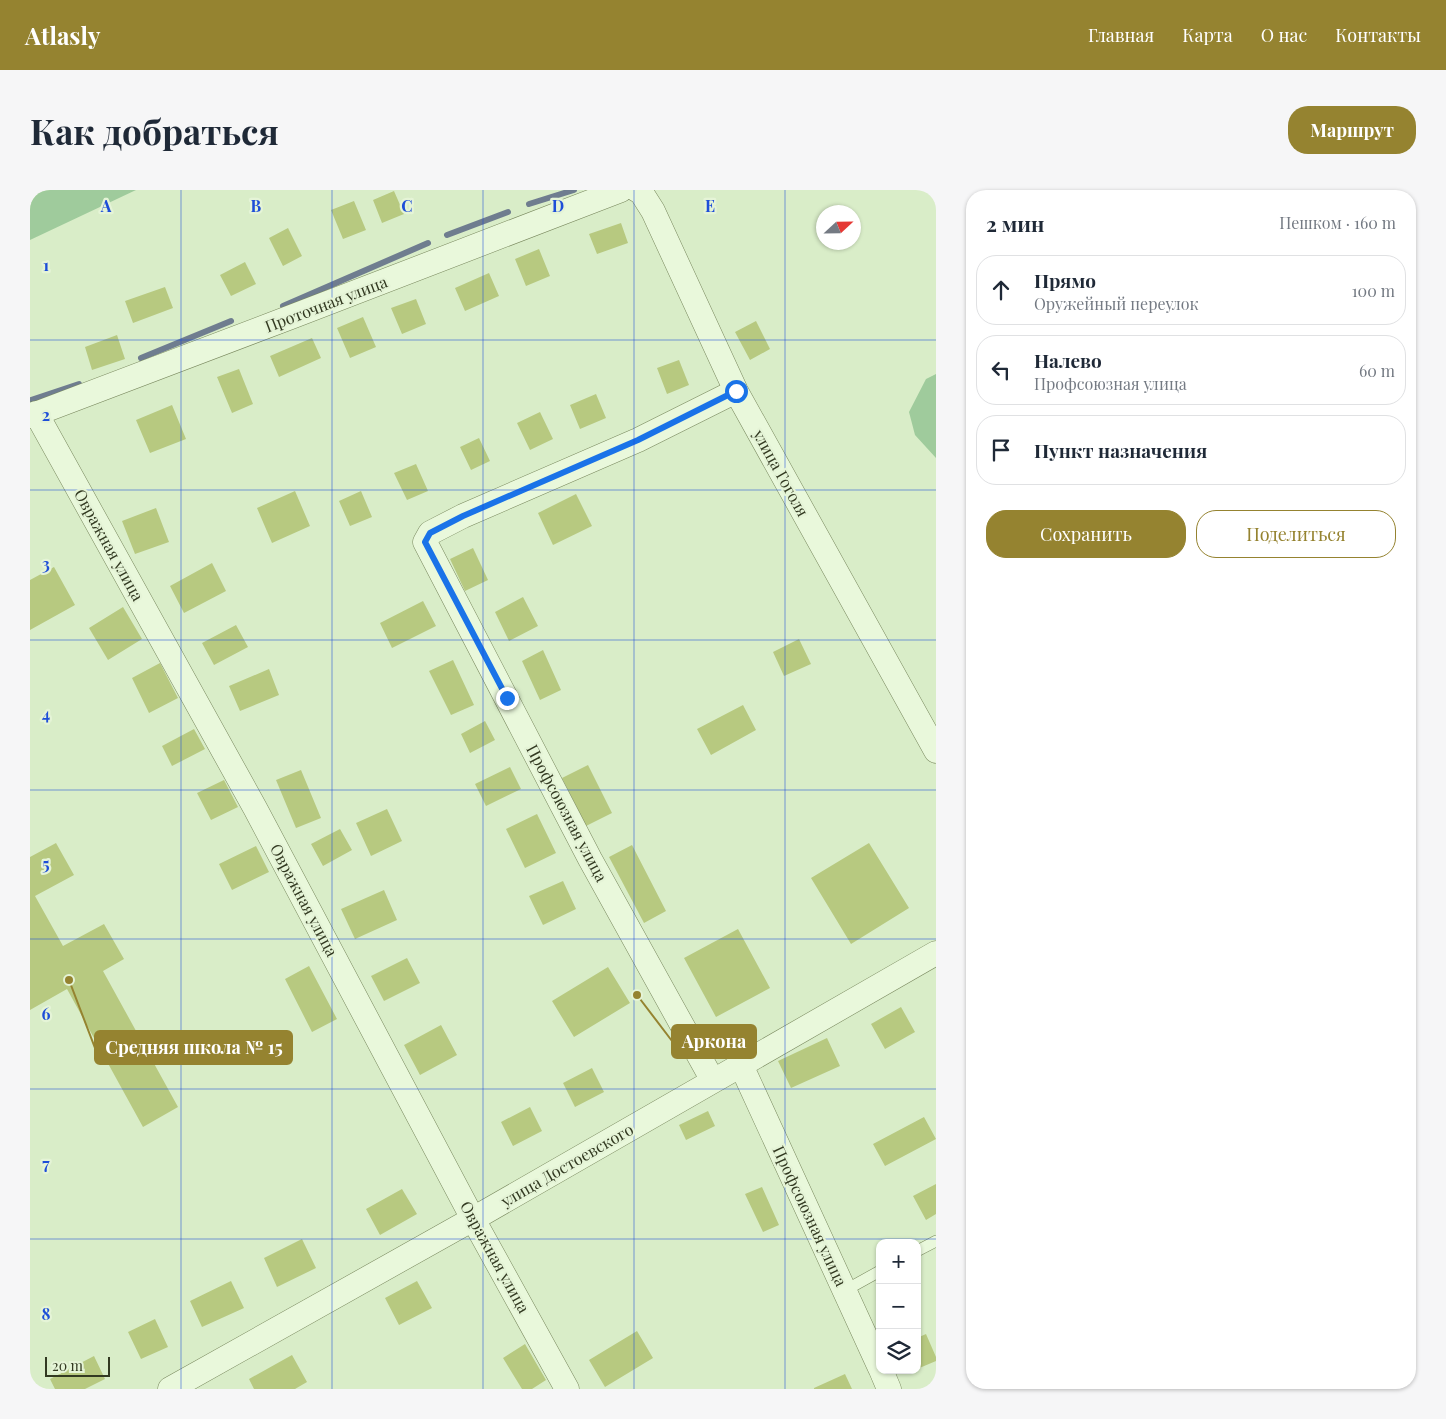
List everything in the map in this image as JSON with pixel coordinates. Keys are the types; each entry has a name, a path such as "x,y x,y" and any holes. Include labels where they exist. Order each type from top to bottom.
{"street":[{"name":"Проточная улица","path":"33,414 621,190"},
{"name":"улица Гоголя","path":"637,190 641,192 653,211 736,391 936,750"},
{"name":"Профсоюзная улица","path":"713,1081 590,859 425,542 430,533 463,516 638,440 736,391"},
{"name":"Овражная улица","path":"33,414 255,808 474,1219 567,1389"},
{"name":"улица Достоевского","path":"170,1389 474,1219 936,953"},
{"name":"Профсоюзная улица","path":"741,1065 876,1360"},
{"name":"Профсоюзная улица","path":"882,1374 889,1389"}],"lane":[{"path":"921,1249 936,1241"},
{"path":"844,1290 876,1273"}],"green space":[{"path":"30,190 136,190 30,240"},
{"path":"936,374 936,458 915,435 909,412 926,379"}],"building":[{"path":"394,191 404,214 382,223 373,200"},
{"path":"354,201 366,230 343,239 331,210"},
{"path":"621,223 628,243 597,254 589,234"},
{"path":"288,228 302,256 283,266 269,238"},
{"path":"539,249 550,276 526,286 515,259"},
{"path":"245,262 256,284 231,296 220,275"},
{"path":"489,273 499,296 465,311 455,288"},
{"path":"165,287 173,308 133,323 125,301"},
{"path":"416,299 426,324 402,334 391,308"},
{"path":"363,317 376,347 350,358 337,328"},
{"path":"756,321 770,349 750,360 735,332"},
{"path":"117,335 125,359 92,370 85,347"},
{"path":"312,338 321,358 279,377 270,356"},
{"path":"679,360 689,385 667,394 657,368"},
{"path":"239,369 253,404 232,413 217,377"},
{"path":"596,394 606,418 580,429 570,405"},
{"path":"172,405 186,439 150,453 136,420"},
{"path":"540,412 553,439 530,450 517,423"},
{"path":"479,438 490,461 471,470 460,447"},
{"path":"416,464 428,491 407,500 394,473"},
{"path":"295,491 310,526 272,543 257,508"},
{"path":"361,491 372,517 350,526 339,501"},
{"path":"576,494 592,526 553,545 538,513"},
{"path":"156,508 169,542 135,554 122,521"},
{"path":"473,548 488,580 465,591 450,559"},
{"path":"212,563 226,591 184,613 170,586"},
{"path":"54,567 75,605 30,630 30,580"},
{"path":"523,597 538,626 509,641 495,612"},
{"path":"423,601 436,626 392,648 380,623"},
{"path":"123,607 142,639 108,660 89,628"},
{"path":"236,625 248,647 214,665 202,643"},
{"path":"799,639 811,664 784,676 773,652"},
{"path":"543,650 561,690 540,700 522,661"},
{"path":"453,660 474,705 451,715 429,671"},
{"path":"160,663 178,698 149,713 132,678"},
{"path":"269,669 279,695 240,711 229,686"},
{"path":"743,705 756,730 711,755 697,729"},
{"path":"485,721 495,740 470,753 461,734"},
{"path":"194,729 205,749 172,766 162,746"},
{"path":"588,765 612,813 586,826 562,778"},
{"path":"510,767 521,789 486,806 475,784"},
{"path":"301,770 321,818 296,828 276,780"},
{"path":"224,780 238,807 211,820 197,793"},
{"path":"387,809 402,841 371,856 356,823"},
{"path":"537,814 556,853 525,868 506,829"},
{"path":"340,829 352,850 323,866 311,844"},
{"path":"56,843 74,875 35,896 63,946 104,924 124,959 103,971 178,1107 143,1127 67,989 30,1010 30,857"},
{"path":"869,843 909,908 851,944 811,878"},
{"path":"632,845 666,911 644,923 609,857"},
{"path":"256,846 269,872 232,890 219,864"},
{"path":"563,881 576,909 543,925 529,896"},
{"path":"384,890 397,920 355,939 341,909"},
{"path":"738,929 770,988 716,1017 684,958"},
{"path":"407,958 420,983 384,1001 371,976"},
{"path":"309,966 337,1019 312,1032 285,979"},
{"path":"608,967 630,1003 574,1037 552,1001"},
{"path":"901,1007 915,1032 885,1049 871,1024"},
{"path":"441,1025 457,1055 420,1075 404,1045"},
{"path":"827,1038 840,1066 791,1088 778,1061"},
{"path":"592,1068 604,1092 575,1107 563,1083"},
{"path":"530,1107 542,1131 513,1146 501,1122"},
{"path":"708,1111 715,1126 686,1140 679,1125"},
{"path":"924,1117 936,1139 885,1166 873,1144"},
{"path":"936,1184 936,1214 926,1220 913,1196"},
{"path":"762,1187 779,1225 763,1232 745,1194"},
{"path":"402,1189 417,1214 380,1235 366,1209"},
{"path":"302,1239 316,1268 277,1287 264,1258"},
{"path":"231,1281 244,1308 202,1327 190,1301"},
{"path":"417,1281 432,1308 399,1325 385,1298"},
{"path":"155,1319 168,1347 141,1359 128,1332"},
{"path":"637,1331 653,1358 605,1387 589,1360"},
{"path":"926,1334 936,1361 921,1367 921,1336"},
{"path":"525,1344 546,1380 532,1389 522,1389 503,1358"},
{"path":"292,1355 307,1382 295,1389 254,1389 249,1379"},
{"path":"94,1356 105,1379 85,1389 55,1389 50,1379"},
{"path":"845,1374 852,1389 814,1389 814,1388"}],"waterway":[{"path":"529,204 574,190"},
{"path":"447,235 508,212"},
{"path":"283,306 428,243"},
{"path":"141,358 231,321"},
{"path":"31,400 79,384"}],"place":[{"name":"Средняя школа № 15","path":"69,980"},
{"name":"Аркона","path":"637,995"}],"route":[{"path":"507,698 425,542 430,533 463,516 638,440 736,391"}]}
